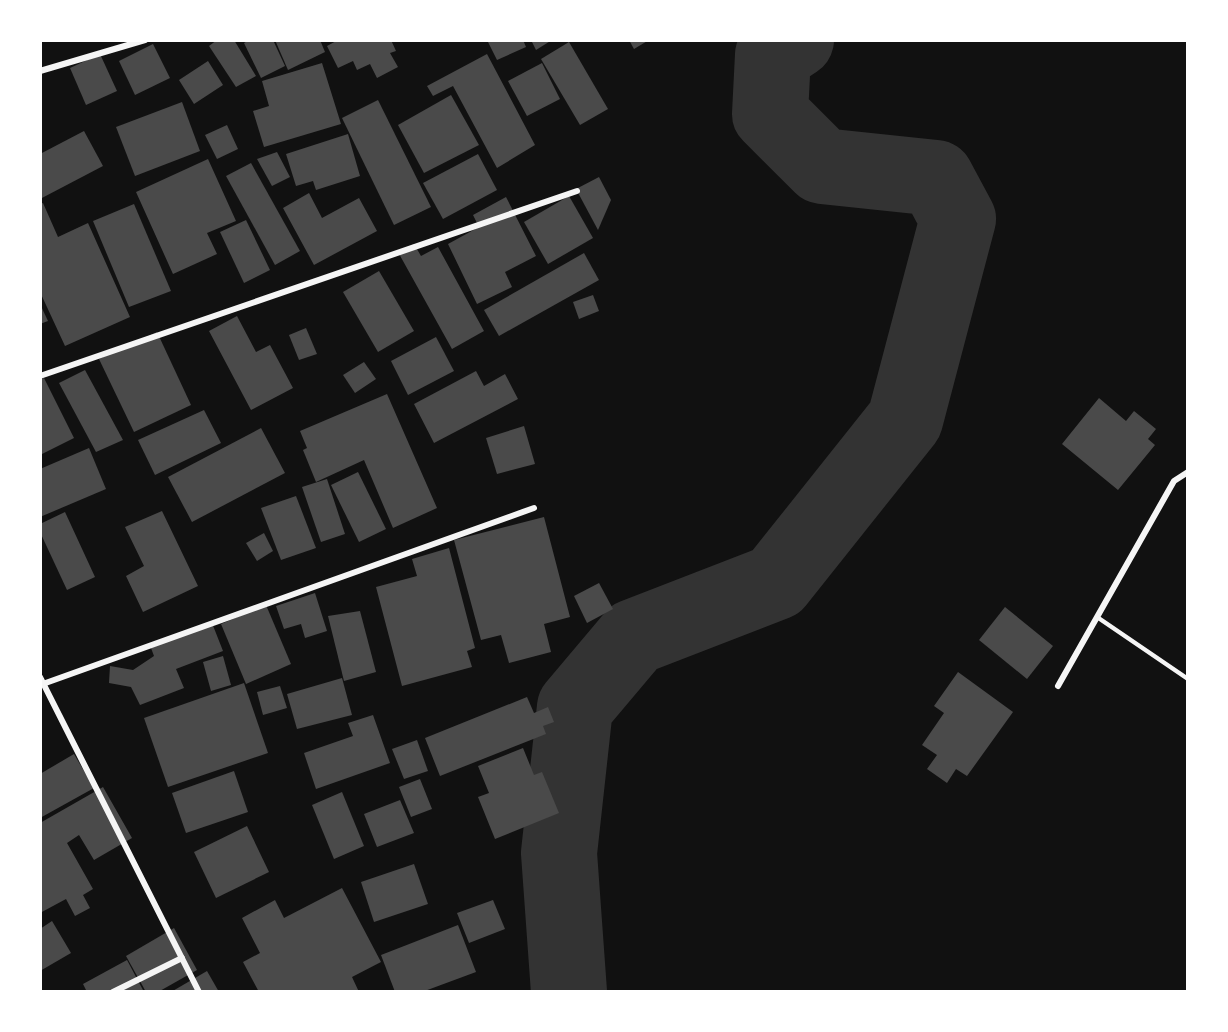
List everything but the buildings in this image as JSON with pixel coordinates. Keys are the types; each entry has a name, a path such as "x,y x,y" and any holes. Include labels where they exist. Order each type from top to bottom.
{"street":[{"path":"40,71 145,40"},
{"path":"40,376 577,191"},
{"path":"1058,686 1174,481 1188,472"},
{"path":"199,992 42,682 534,508"},
{"path":"113,992 182,958"}],"lane":[{"path":"1097,617 1188,679"}],"waterway":[{"path":"569,992 559,853 575,707 634,637 776,582 905,420 958,219 936,178 822,166 770,114 773,55 796,40"}]}
